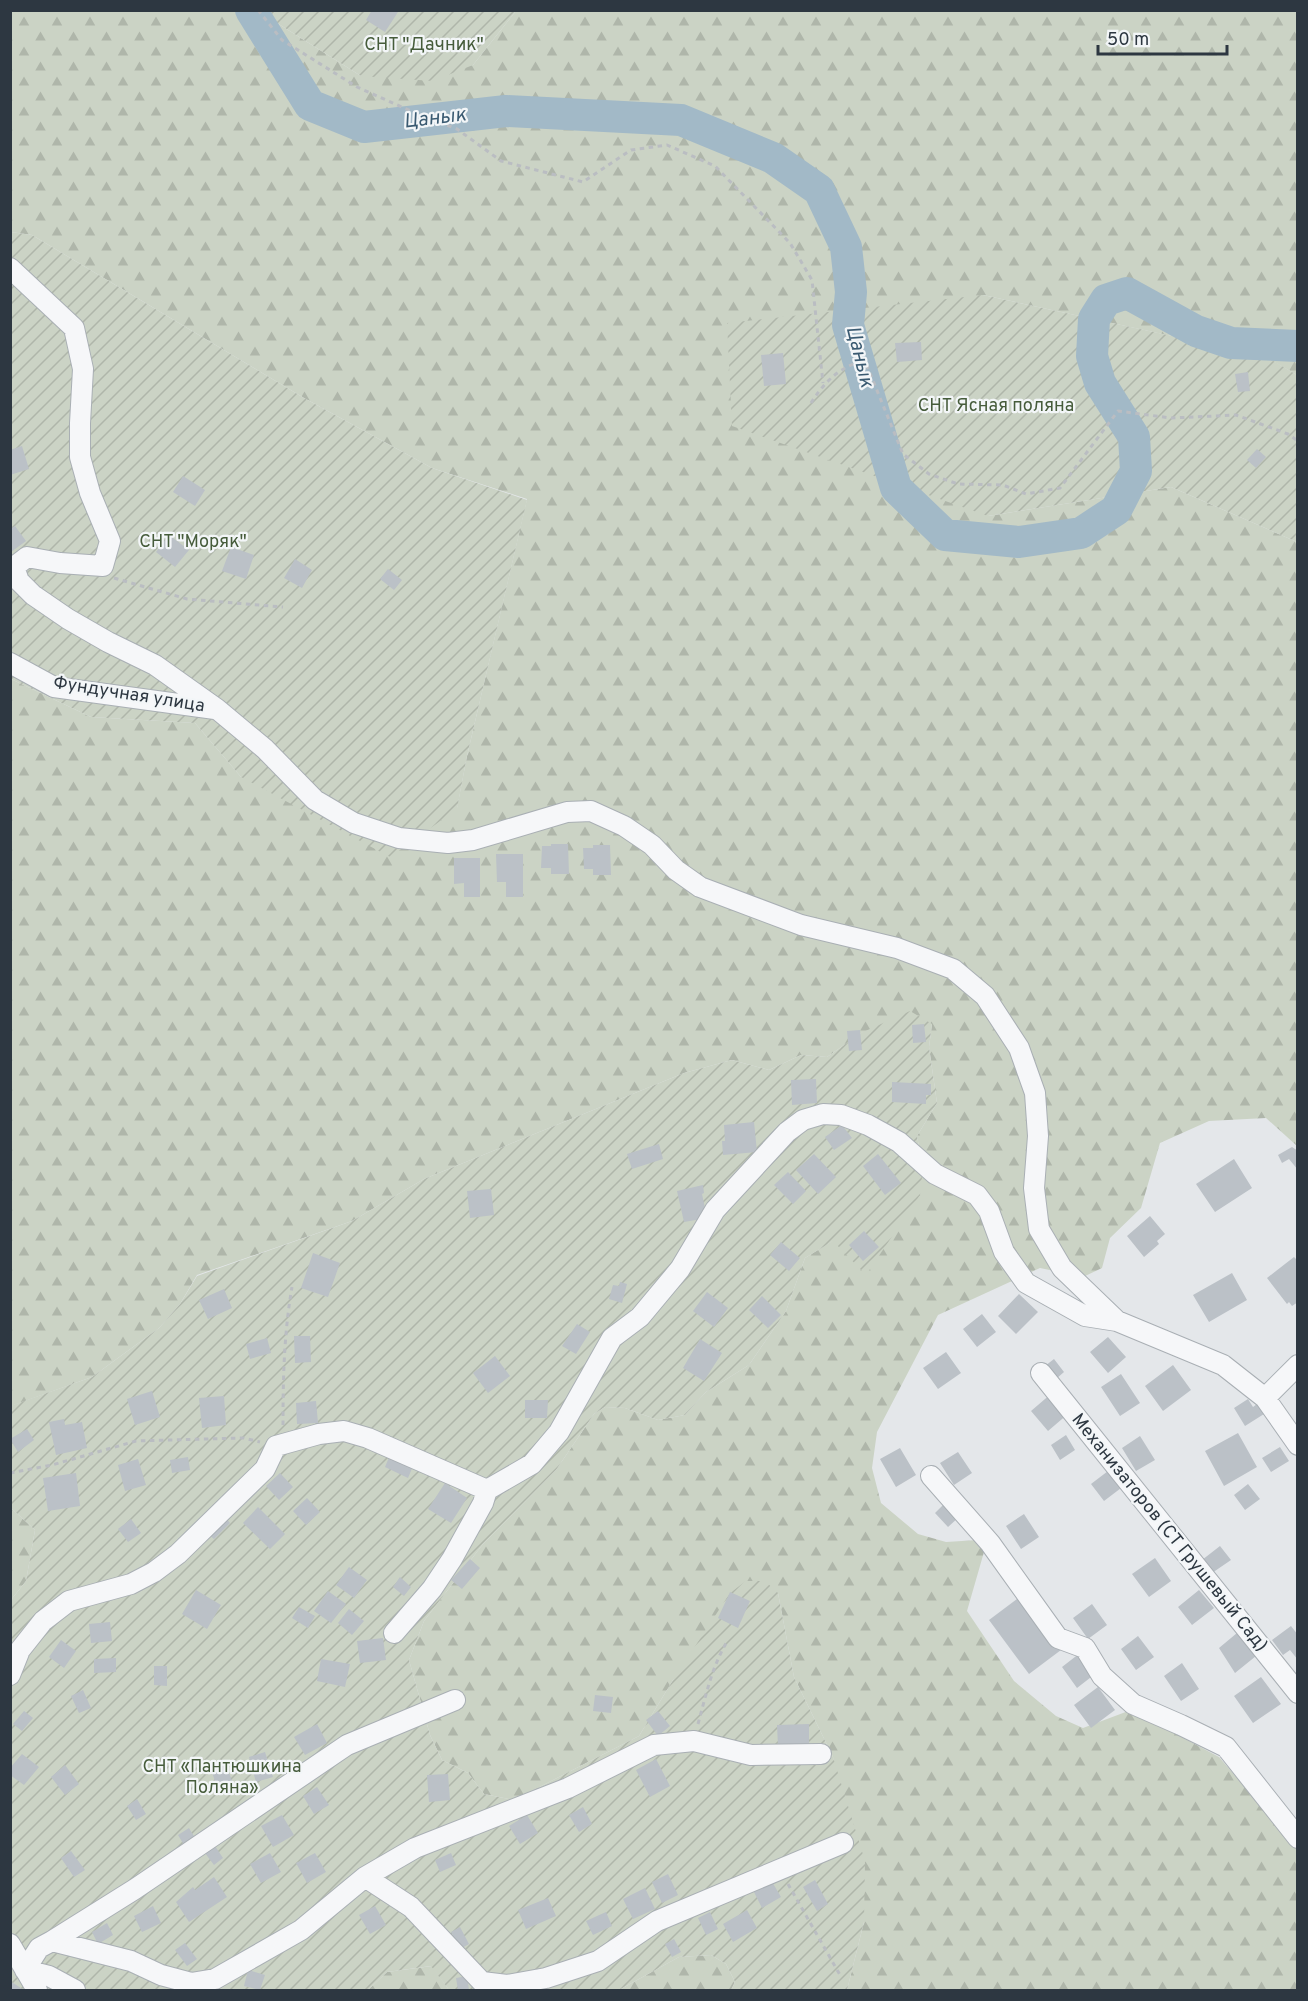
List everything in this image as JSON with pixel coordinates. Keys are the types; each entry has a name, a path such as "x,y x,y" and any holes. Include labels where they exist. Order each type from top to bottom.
{"street":[{"path":"10,268 74,328 83,369 80,457 90,493 110,540 103,566 60,563 37,557 27,557 12,564 19,581 33,596 78,625 155,664 217,709 265,749 315,800 354,822 399,838 448,843 473,840 567,812 591,811 624,826 652,845 676,870 700,887 801,925 897,948 953,969 985,996 1019,1048 1035,1093 1038,1136 1034,1188 1039,1229 1062,1268 1117,1321"},
{"name":"Фундучная улица","path":"10,663 54,687 217,709"},
{"path":"394,1633 432,1589 483,1503 487,1490 532,1464 559,1432 612,1338 640,1317 680,1269 715,1210 787,1132 803,1120 823,1114 841,1114 889,1136 935,1174 977,1195 989,1211 1004,1252 1026,1283 1085,1316 1117,1321 1223,1365 1265,1398 1298,1445"},
{"path":"1265,1398 1298,1365"},
{"name":"Механизаторов (СТ Грушевый Сад)","path":"1041,1373 1298,1693"},
{"path":"10,1675 20,1650 43,1621 69,1601 131,1584 154,1572 178,1554 265,1469 276,1446 319,1434 344,1431 368,1438 487,1490"},
{"path":"931,1476 990,1543 1058,1638 1085,1648 1102,1676 1133,1704 1226,1747 1298,1838"},
{"path":"25,1970 39,1948 135,1889 347,1745 455,1700"},
{"path":"52,1941 131,1960 161,1975 191,1983 215,1979 301,1930 365,1877 415,1848 568,1788 654,1745 694,1741 751,1755 821,1754"},
{"path":"365,1877 411,1906 482,1982 507,1985 546,1978 598,1961 657,1921 843,1843"},
{"path":"10,1944 37,1990"},
{"path":"25,1970 49,1976 75,1990"}],"path":[{"path":"258,10 282,40 348,81 412,112 457,129 501,161 583,182 631,150 667,145 715,166 790,243 812,280 823,383"},
{"path":"811,403 823,383 849,365 859,362 867,366 903,454 929,474 958,484 1003,485 1026,494 1060,488 1118,411 1171,418 1236,415 1287,434 1298,441"},
{"path":"103,566 111,577 188,599 283,607"},
{"path":"10,1473 52,1465 136,1441 244,1438 276,1446 283,1431 284,1352 292,1287"},
{"path":"694,1741 710,1679 719,1654 728,1640"},
{"path":"780,1869 840,1976"}],"green space":[{"path":"10,11 258,11 361,76 473,65 516,11 1297,11 1297,375 1264,356 983,295 988,516 1171,487 1297,542 1297,1146 1266,1118 1209,1121 1160,1143 1141,1208 1110,1238 1102,1268 1083,1277 1040,1268 938,1315 877,1432 872,1468 881,1503 918,1534 946,1542 978,1540 984,1552 967,1611 1014,1681 1056,1716 1083,1728 1131,1710 1219,1757 1297,1848 1297,1990 847,1990 864,1922 833,1757 794,1677 778,1593 673,1680 639,1736 514,1800 484,1794 468,1773 442,1760 430,1735 409,1660 424,1621 483,1544 556,1470 594,1414 605,1407 625,1408 658,1420 685,1415 706,1392 749,1365 786,1311 805,1258 834,1240 866,1274 923,1168 917,1136 937,1103 929,1047 932,1024 861,1033 827,1057 801,1055 769,1070 732,1060 684,1073 424,1179 352,1221 197,1275 180,1304 159,1328 92,1377 11,1406 11,679 91,717 195,723 241,777 457,808 527,499 432,468 304,398 32,235 11,232"},
{"name":"СНТ \"Дачник\"","path":"258,11 516,11 473,65 433,81 361,76"},
{"name":"СНТ \"Моряк\"","path":"11,232 32,235 304,398 432,468 527,500 467,756 457,809 390,857 241,777 195,723 91,717 11,679"},
{"name":"СНТ Ясная поляна","path":"983,295 1265,356 1297,375 1297,542 1171,487 988,516 732,426 727,323"},
{"name":"СНТ «Пантюшкина Поляна»","path":"910,1011 932,1024 929,1047 937,1103 917,1136 923,1168 920,1195 866,1275 833,1241 805,1258 786,1311 749,1365 706,1392 685,1415 658,1420 625,1408 605,1407 594,1414 556,1470 483,1544 424,1621 409,1660 430,1735 442,1760 468,1773 484,1794 514,1800 639,1736 730,1593 746,1581 765,1581 778,1593 794,1677 833,1757 865,1861 864,1922 847,1990 731,1990 735,1982 726,1964 711,1955 679,1957 619,1990 449,1990 431,1966 387,1972 368,1990 11,1990 11,1600 26,1581 35,1530 11,1508 10,1406 92,1377 159,1328 180,1304 197,1276 352,1221 424,1179 684,1073 732,1060 769,1070 801,1055 827,1057 861,1033"},
{"path":"11,1508 35,1530 26,1581 11,1600"},
{"path":"711,1955 726,1964 735,1982 731,1990 619,1990 679,1957"},
{"path":"432,1966 449,1990 368,1990 387,1972"}],"building":[{"path":"372,10 397,10 398,12 385,32 366,20"},
{"path":"921,342 922,360 897,362 895,343"},
{"path":"783,353 786,384 764,386 761,355"},
{"path":"1248,372 1250,391 1238,392 1235,374"},
{"path":"22,446 29,469 10,475 10,450"},
{"path":"1257,449 1266,457 1256,468 1247,460"},
{"path":"183,476 205,490 195,506 173,492"},
{"path":"15,526 26,541 11,552 10,529"},
{"path":"169,535 189,550 175,567 156,552"},
{"path":"231,547 254,555 246,579 222,571"},
{"path":"295,559 312,570 302,588 284,578"},
{"path":"388,569 402,580 394,590 380,579"},
{"path":"551,844 568,844 569,874 551,874 551,868 541,868 542,846 551,846"},
{"path":"593,845 610,845 611,875 593,875 593,869 584,869 583,848 593,848"},
{"path":"496,854 523,854 523,897 506,897 506,882 497,882"},
{"path":"454,858 480,858 480,897 464,897 464,883 454,884"},
{"path":"924,1024 926,1042 913,1043 912,1025"},
{"path":"860,1030 862,1050 849,1051 847,1031"},
{"path":"816,1079 817,1103 792,1105 791,1080"},
{"path":"892,1082 931,1084 931,1095 926,1095 926,1104 892,1102"},
{"path":"754,1122 757,1152 723,1155 724,1125"},
{"path":"842,1125 852,1138 834,1150 825,1137"},
{"path":"659,1144 663,1159 632,1169 627,1154"},
{"path":"1292,1147 1298,1151 1298,1170 1289,1159 1282,1163 1278,1155"},
{"path":"814,1154 836,1177 818,1194 796,1170"},
{"path":"878,1154 901,1183 885,1195 863,1166"},
{"path":"1234,1159 1252,1188 1215,1212 1196,1184"},
{"path":"788,1172 806,1191 793,1204 774,1185"},
{"path":"703,1185 704,1193 702,1194 707,1218 684,1222 677,1191"},
{"path":"491,1189 494,1215 470,1218 467,1191"},
{"path":"1150,1216 1165,1234 1157,1241 1159,1244 1144,1257 1127,1236"},
{"path":"864,1231 879,1247 863,1261 849,1245"},
{"path":"781,1242 800,1258 789,1271 770,1255"},
{"path":"313,1253 340,1263 328,1297 301,1288"},
{"path":"1294,1257 1298,1261 1298,1302 1292,1306 1289,1302 1287,1304 1267,1278"},
{"path":"1232,1273 1247,1300 1209,1322 1193,1295"},
{"path":"620,1282 627,1284 622,1303 609,1299 613,1285 619,1286"},
{"path":"224,1289 232,1308 208,1319 199,1300"},
{"path":"707,1292 728,1308 714,1327 693,1311"},
{"path":"1019,1294 1038,1312 1016,1334 998,1316"},
{"path":"762,1296 781,1315 768,1328 749,1310"},
{"path":"982,1314 996,1332 977,1347 963,1329"},
{"path":"577,1324 590,1332 576,1354 562,1346"},
{"path":"294,1336 310,1336 311,1362 295,1363"},
{"path":"1108,1337 1126,1357 1108,1373 1090,1352"},
{"path":"267,1338 271,1353 250,1359 246,1344"},
{"path":"700,1339 722,1353 704,1381 683,1368"},
{"path":"946,1352 961,1373 938,1389 923,1368"},
{"path":"495,1356 510,1376 488,1393 473,1373"},
{"path":"1054,1359 1064,1372 1056,1379 1045,1366"},
{"path":"1173,1365 1191,1390 1163,1411 1145,1386"},
{"path":"1121,1374 1140,1403 1120,1416 1101,1387"},
{"path":"152,1391 160,1417 135,1425 127,1399"},
{"path":"1052,1393 1069,1413 1048,1431 1031,1411"},
{"path":"224,1396 226,1425 202,1428 199,1398"},
{"path":"1248,1399 1253,1407 1257,1404 1264,1414 1245,1426 1234,1408"},
{"path":"525,1400 548,1400 547,1418 525,1418"},
{"path":"316,1401 318,1423 297,1424 296,1403"},
{"path":"64,1419 65,1425 82,1422 87,1448 56,1455 49,1422"},
{"path":"27,1429 34,1440 18,1452 10,1439"},
{"path":"1238,1433 1257,1467 1224,1486 1205,1451"},
{"path":"1066,1435 1075,1450 1060,1460 1051,1445"},
{"path":"1140,1436 1155,1460 1136,1471 1122,1448"},
{"path":"1280,1447 1289,1461 1271,1472 1262,1458"},
{"path":"900,1448 916,1475 896,1487 880,1459"},
{"path":"958,1452 972,1473 954,1485 940,1463"},
{"path":"390,1455 413,1466 408,1478 385,1467"},
{"path":"188,1457 190,1470 172,1473 170,1460"},
{"path":"138,1459 146,1485 125,1491 118,1465"},
{"path":"1112,1468 1125,1485 1104,1501 1091,1484"},
{"path":"76,1473 80,1506 48,1511 43,1478"},
{"path":"280,1473 293,1487 279,1500 266,1486"},
{"path":"445,1483 467,1498 451,1523 428,1509"},
{"path":"1248,1484 1260,1499 1245,1510 1234,1495"},
{"path":"307,1498 320,1512 306,1525 293,1511"},
{"path":"946,1502 959,1517 948,1527 935,1513"},
{"path":"258,1507 285,1534 270,1549 243,1523"},
{"path":"1024,1514 1039,1537 1021,1549 1006,1526"},
{"path":"225,1517 230,1523 214,1539 208,1534"},
{"path":"131,1519 141,1533 128,1542 118,1529"},
{"path":"1220,1546 1231,1560 1212,1573 1202,1560"},
{"path":"1155,1558 1171,1581 1149,1597 1132,1574"},
{"path":"470,1559 480,1568 462,1589 451,1580"},
{"path":"349,1567 367,1580 354,1598 336,1585"},
{"path":"400,1577 411,1587 404,1596 393,1587"},
{"path":"196,1590 221,1605 207,1629 182,1614"},
{"path":"1199,1590 1214,1608 1192,1625 1178,1607"},
{"path":"328,1591 346,1604 331,1623 314,1611"},
{"path":"730,1592 750,1601 738,1628 718,1618"},
{"path":"1025,1593 1065,1647 1029,1674 989,1620"},
{"path":"1092,1604 1107,1625 1088,1639 1073,1618"},
{"path":"299,1607 315,1616 308,1628 292,1618"},
{"path":"349,1609 364,1621 352,1635 338,1623"},
{"path":"110,1622 112,1641 91,1643 89,1624"},
{"path":"1291,1626 1298,1635 1298,1660 1290,1650 1283,1655 1272,1640"},
{"path":"1237,1633 1256,1656 1235,1673 1219,1648"},
{"path":"1138,1636 1154,1657 1136,1670 1121,1649"},
{"path":"383,1638 386,1660 360,1663 357,1641"},
{"path":"61,1640 76,1651 64,1668 49,1657"},
{"path":"1080,1653 1095,1674 1077,1688 1062,1667"},
{"path":"116,1658 116,1672 94,1673 94,1659"},
{"path":"321,1659 350,1664 345,1687 317,1681"},
{"path":"1182,1663 1199,1689 1181,1701 1164,1676"},
{"path":"154,1666 167,1666 167,1686 154,1685"},
{"path":"1261,1677 1281,1704 1253,1723 1234,1696"},
{"path":"1098,1687 1115,1710 1091,1728 1074,1705"},
{"path":"83,1690 91,1708 79,1713 71,1696"},
{"path":"595,1695 613,1697 611,1713 593,1711"},
{"path":"24,1711 33,1718 22,1731 13,1724"},
{"path":"658,1711 670,1726 658,1736 646,1720"},
{"path":"317,1724 327,1743 305,1755 294,1737"},
{"path":"809,1724 809,1746 778,1746 777,1725"},
{"path":"265,1752 273,1777 256,1782 249,1757"},
{"path":"22,1754 39,1767 24,1785 10,1775 10,1768"},
{"path":"656,1759 670,1786 650,1797 636,1770"},
{"path":"225,1762 234,1786 219,1792 210,1767"},
{"path":"65,1765 79,1784 65,1795 51,1777"},
{"path":"448,1774 450,1800 429,1802 427,1775"},
{"path":"317,1787 329,1805 314,1814 303,1796"},
{"path":"137,1799 146,1814 136,1820 127,1806"},
{"path":"583,1807 592,1824 579,1832 569,1815"},
{"path":"282,1815 294,1835 273,1847 261,1826"},
{"path":"527,1815 538,1833 520,1844 509,1826"},
{"path":"189,1828 198,1843 187,1850 178,1835"},
{"path":"215,1846 223,1858 214,1865 205,1853"},
{"path":"71,1851 85,1870 74,1877 61,1858"},
{"path":"270,1853 281,1872 261,1883 250,1864"},
{"path":"315,1853 326,1872 307,1883 296,1863"},
{"path":"451,1853 456,1865 440,1872 435,1860"},
{"path":"668,1874 678,1895 662,1903 652,1882"},
{"path":"214,1877 227,1897 189,1922 176,1902 193,1887 195,1890"},
{"path":"771,1880 781,1897 762,1908 753,1890"},
{"path":"815,1880 828,1904 817,1911 803,1887"},
{"path":"645,1888 655,1909 633,1919 623,1899"},
{"path":"548,1898 556,1916 526,1929 518,1910"},
{"path":"153,1906 161,1923 142,1932 134,1916"},
{"path":"375,1906 386,1925 370,1934 359,1915"},
{"path":"747,1910 757,1928 733,1942 723,1924"},
{"path":"606,1912 612,1926 593,1935 586,1921"},
{"path":"710,1912 718,1929 706,1935 698,1918"},
{"path":"107,1923 113,1935 98,1944 92,1932"},
{"path":"460,1927 469,1944 460,1949 451,1932"},
{"path":"674,1939 681,1952 672,1957 665,1944"},
{"path":"185,1943 197,1959 187,1966 175,1950"},
{"path":"248,1970 265,1975 260,1990 244,1986"},
{"path":"467,1976 469,1990 458,1990 456,1978"},
{"path":"10,1981 24,1990 10,1990"}],"waterway":[{"name":"Цанык","path":"251,10 310,105 364,127 506,111 681,120 773,158 819,190 846,247 851,292 848,325 896,488 945,535 1019,542 1081,533 1116,510 1136,471 1134,437 1100,383 1092,356 1094,319 1106,300 1127,293 1196,331 1231,343 1298,346"}]}
